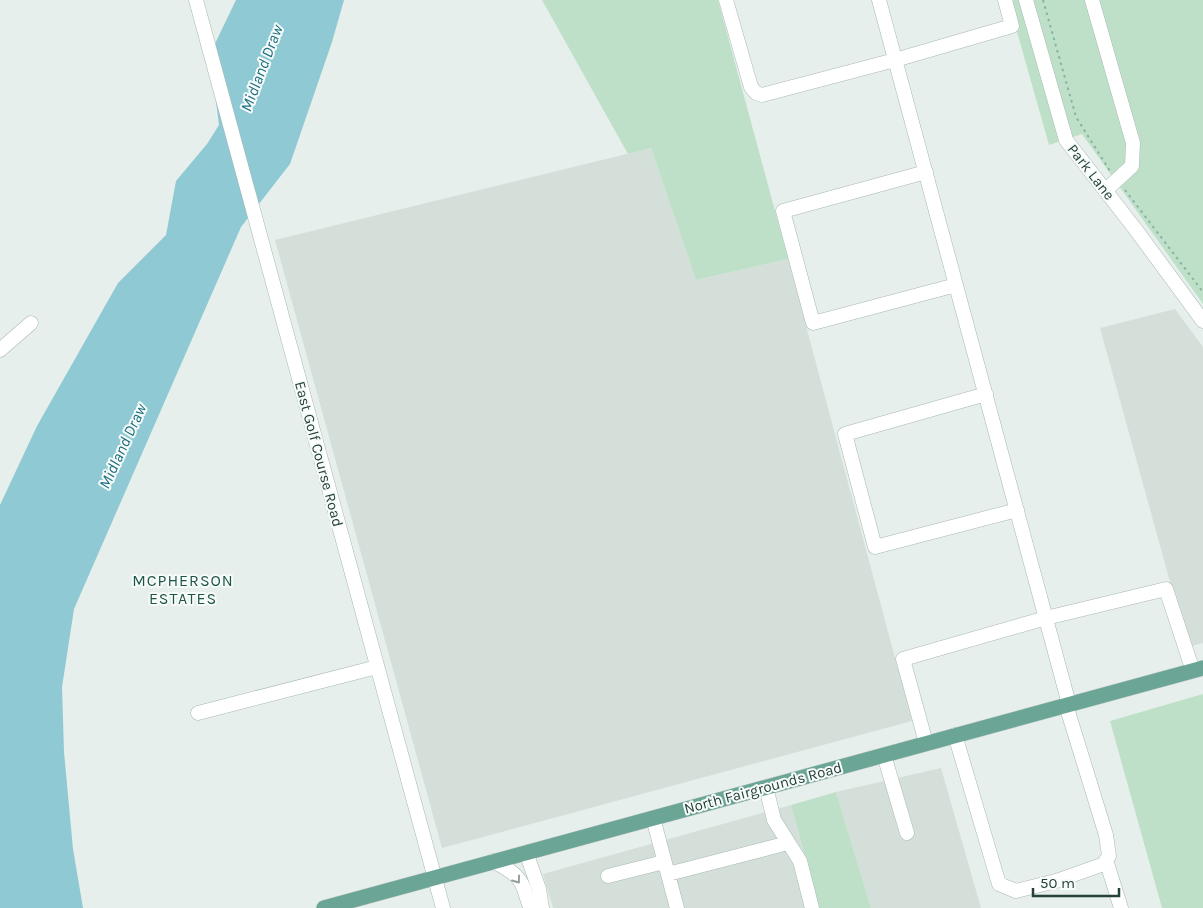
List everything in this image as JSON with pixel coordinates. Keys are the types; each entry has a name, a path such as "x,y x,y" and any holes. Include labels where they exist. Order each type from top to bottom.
{"main road":[{"name":"North Fairgrounds Road","path":"324,908 1198,669"}],"street":[{"name":"East Golf Course Road","path":"196,0 443,908"},
{"path":"726,0 748,77 756,93 770,94 1012,26 1005,0"},
{"path":"879,0 1068,705 1106,835 1108,856 1104,864 1056,881 1016,891 999,884 956,735"},
{"name":"Park Lane","path":"1026,0 1066,140 1106,190 1203,321"},
{"path":"1092,0 1133,143 1132,166 1106,190"},
{"path":"926,172 783,211 788,230 813,323 956,285"},
{"path":"0,350 31,323"},
{"path":"986,394 845,434 867,518 875,546 1017,510"},
{"path":"926,743 903,659 1046,618 1166,589 1198,669"},
{"path":"198,713 377,667"},
{"path":"884,755 907,833"},
{"path":"766,787 774,820 800,861 812,908"},
{"path":"653,818 677,908"},
{"path":"608,876 666,868 788,843"},
{"path":"526,852 539,889 542,908"},
{"path":"1106,860 1121,908"},
{"path":"493,861 510,871 521,881 525,899 531,908"}],"path":[{"path":"1043,0 1076,117 1103,162 1203,292"}],"shaded area":[{"path":"651,148 696,280 788,259 912,721 442,848 275,240"},
{"path":"1175,309 1203,347 1203,643 1188,647 1100,328"},
{"path":"941,768 981,908 871,908 836,792"},
{"path":"791,805 819,908 553,908 543,874"}],"green space":[{"path":"542,0 718,0 788,259 696,280 651,148 628,154"},
{"path":"1008,0 1203,0 1203,304 1082,134 1049,145"},
{"path":"1203,694 1203,908 1162,908 1110,721"},
{"path":"836,792 871,908 819,908 791,805"}],"water":[{"name":"Midland Draw","path":"236,0 344,0 332,42 290,164 241,227 74,609 62,687 64,752 73,849 83,908 0,908 0,505 37,426 118,283 166,235 176,181 207,144 219,125 210,54"}],"district":[{"name":"MCPHERSON ESTATES","path":"183,589"}]}
